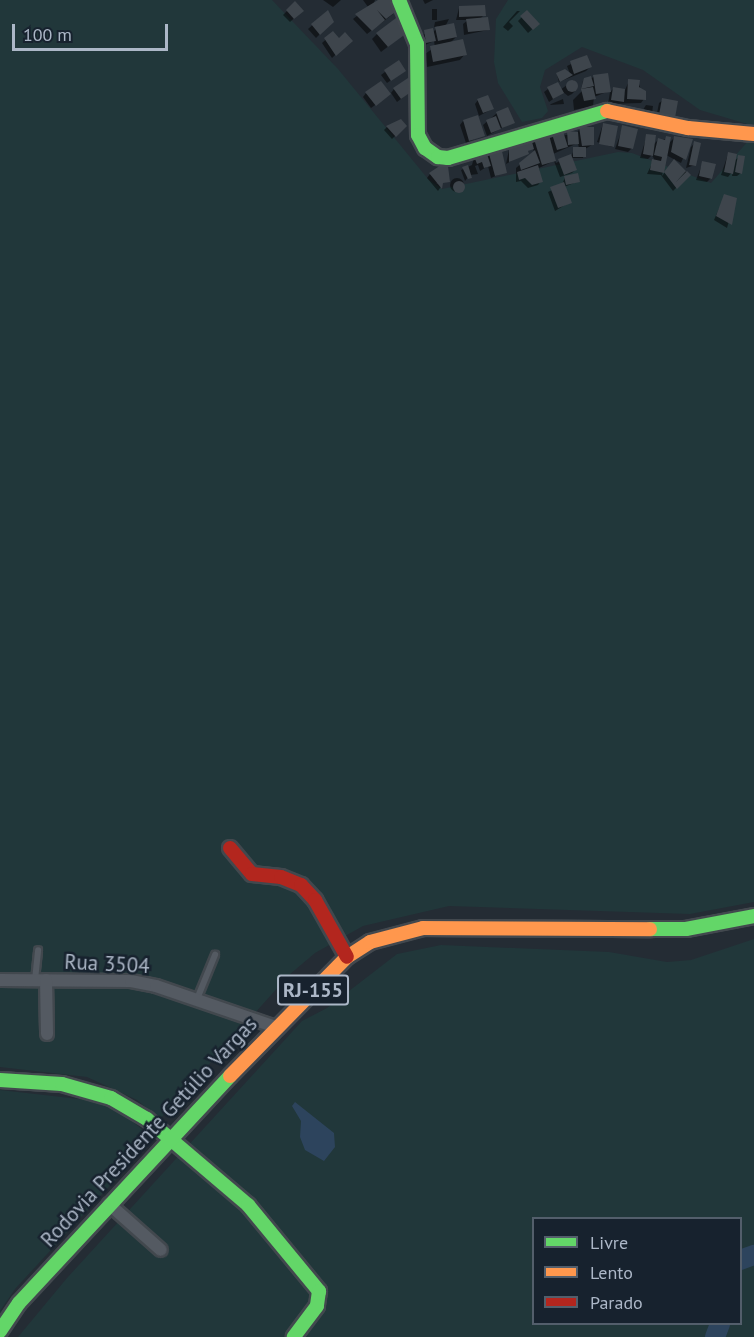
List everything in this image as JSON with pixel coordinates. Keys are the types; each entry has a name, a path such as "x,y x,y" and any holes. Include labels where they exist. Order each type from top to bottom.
{"street":[{"path":"399,0 412,24 417,44 418,135 425,148 438,157 448,158 562,119 601,110 688,128 754,134"},
{"path":"230,848 252,873 281,877 309,892 348,957"},
{"name":"Rodovia Presidente Getúlio Vargas","path":"0,1331 19,1303 276,1027 348,957 370,942 404,930 675,929 713,927 754,916"},
{"name":"Rua 3504","path":"0,980 130,981 196,999 276,1027"},
{"path":"41,980 47,1034"},
{"path":"0,1080 62,1084 111,1098 147,1119 248,1205 319,1291 317,1306 294,1337"},
{"path":"109,1204 161,1250"}],"lane":[{"path":"38,950 41,980"},
{"path":"196,999 215,955"}],"green space":[{"path":"0,0 272,0 338,69 428,179 442,189 618,152 632,153 711,183 749,140 754,141 754,902 690,914 449,906 363,926 315,953 289,975 160,1119 137,1100 87,1077 0,1067"},
{"path":"508,0 754,0 754,126 700,110 643,70 582,47 545,70 540,87 548,111 542,118 522,122 498,83 494,62 496,19"},
{"path":"754,939 754,1250 742,1256 742,1217 532,1217 532,1325 714,1325 710,1337 18,1337 67,1278 302,1021 327,1008 397,954 441,945 609,952 667,962 691,960"},
{"path":"0,1090 88,1100 121,1112 150,1136 117,1178 15,1289 0,1311"},
{"path":"754,1259 754,1337 725,1337 728,1325 742,1325 742,1269"}],"water":[{"path":"295,1102 334,1133 335,1147 324,1161 305,1150 300,1137 301,1121 292,1106"}],"building":[{"path":"378,0 391,0 398,10 386,19 377,10 385,20 372,31 355,14"},
{"path":"295,1 304,11 294,19 286,10"},
{"path":"485,5 486,16 459,17 459,6"},
{"path":"328,10 334,22 320,35 311,24"},
{"path":"527,10 540,24 533,30 520,16"},
{"path":"400,15 411,30 388,47 376,33"},
{"path":"488,17 490,30 468,32 466,19"},
{"path":"454,23 457,37 438,41 435,27"},
{"path":"433,28 436,41 426,43 424,30"},
{"path":"333,31 339,38 345,32 353,41 336,56 324,38"},
{"path":"463,39 467,55 433,62 430,46"},
{"path":"587,55 592,67 574,74 570,61"},
{"path":"399,60 406,71 391,81 384,70"},
{"path":"565,69 573,75 560,82 556,73"},
{"path":"608,73 611,92 596,94 593,75"},
{"path":"411,76 411,92 401,99 393,88"},
{"path":"591,76 594,86 581,89 584,78"},
{"path":"628,79 640,80 639,87 646,91 646,100 627,99"},
{"path":"574,80 577,81 577,91 570,92 567,91 566,84 567,81"},
{"path":"381,81 391,94 376,106 365,92"},
{"path":"558,82 564,93 553,99 547,87"},
{"path":"593,87 596,99 584,101 581,89"},
{"path":"613,87 625,89 624,102 611,100"},
{"path":"488,95 494,109 483,113 477,99"},
{"path":"662,98 678,101 675,118 659,115"},
{"path":"508,107 515,123 502,128 496,112"},
{"path":"478,115 485,136 469,141 463,120"},
{"path":"496,116 501,129 491,133 486,120"},
{"path":"401,119 407,126 396,137 386,126"},
{"path":"603,123 618,126 614,147 599,144"},
{"path":"622,125 638,129 633,149 618,146"},
{"path":"579,127 594,127 594,145 582,146"},
{"path":"563,131 568,147 557,150 552,134"},
{"path":"567,131 578,132 579,144 568,145"},
{"path":"646,134 656,135 653,156 643,154"},
{"path":"549,135 556,161 542,165 534,139"},
{"path":"666,136 671,137 664,173 650,170 652,159 661,161 662,157 654,155 658,138 665,140"},
{"path":"674,136 693,139 686,160 671,152"},
{"path":"531,138 534,149 528,151 529,154 509,162 509,144"},
{"path":"694,141 701,143 696,166 689,165"},
{"path":"501,147 507,173 495,176 488,150"},
{"path":"573,147 586,147 586,157 573,157"},
{"path":"535,150 540,163 521,170 519,163"},
{"path":"486,151 491,166 484,168 482,162 477,164 474,156"},
{"path":"728,152 737,154 733,174 724,172"},
{"path":"571,154 577,170 564,175 558,159"},
{"path":"738,155 745,156 742,174 735,172"},
{"path":"674,159 686,171 676,182 687,171 691,175 677,189 664,172"},
{"path":"702,161 716,164 712,179 699,176"},
{"path":"441,165 448,166 450,182 443,183 442,189 429,173"},
{"path":"468,165 472,178 468,179 462,167"},
{"path":"538,165 543,182 532,185 525,178 519,180 517,172"},
{"path":"578,173 580,182 566,185 564,176"},
{"path":"459,181 465,187 459,193 453,187"},
{"path":"564,182 572,203 558,208 550,187"},
{"path":"724,194 737,198 732,225 716,216"}],"waterway":[{"path":"742,1259 754,1255"},
{"path":"715,1337 720,1325"}],"traffic: fast":[{"path":"399,0 417,44 418,135 425,148 438,157 448,158 607,111"},
{"path":"650,929 686,929 754,916"},
{"path":"0,1331 19,1303 230,1076"},
{"path":"0,1080 62,1084 111,1098 147,1119 248,1205 319,1291 317,1306 294,1337"}],"traffic: slow":[{"path":"607,111 688,128 754,134"},
{"path":"230,1076 347,957 370,942 423,928 650,929"}],"traffic: jam":[{"path":"230,848 252,874 281,877 301,885 315,900 347,957"}]}
